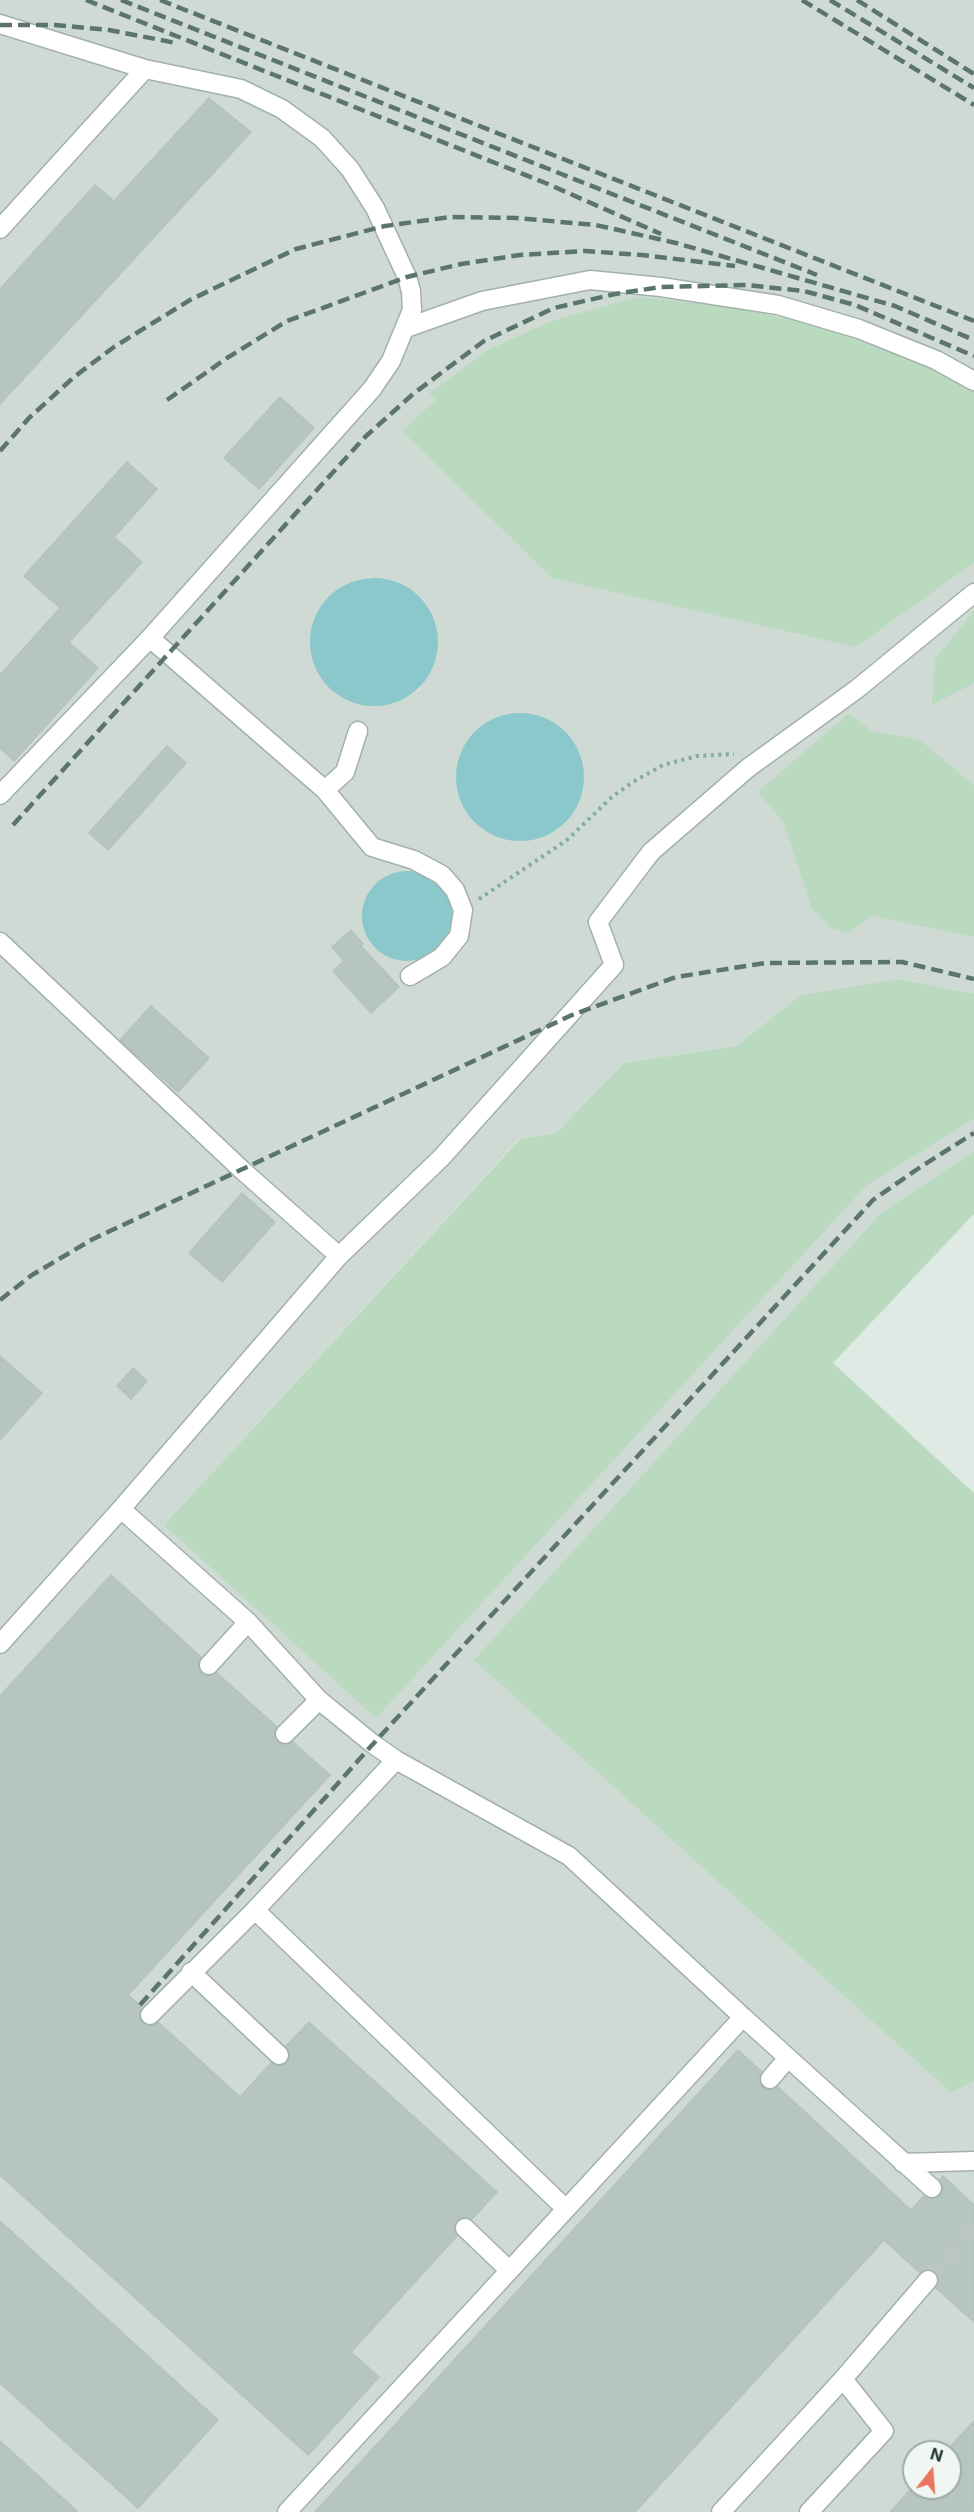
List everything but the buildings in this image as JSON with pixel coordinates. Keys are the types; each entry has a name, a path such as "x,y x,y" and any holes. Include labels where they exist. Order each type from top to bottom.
{"lane":[{"path":"0,24 145,69 241,89 282,108 322,138 350,170 385,226 411,291 412,310 391,361 372,389 150,638 0,795"},
{"path":"0,229 145,69"},
{"path":"406,328 482,301 590,280 637,284 788,308 859,329 936,360 974,381"},
{"path":"0,1644 121,1509 339,1257 441,1158 614,965 598,922 651,852 748,768 857,689 974,593"},
{"path":"150,638 325,790 372,847 414,860 442,875 455,890 463,910 459,936 442,957 410,976"},
{"path":"325,790 345,772 358,730"},
{"path":"0,942 242,1170 339,1257"},
{"path":"121,1509 248,1622 319,1700 373,1744 396,1760 568,1856 932,2188"},
{"path":"209,1665 248,1622"},
{"path":"285,1734 319,1700"},
{"path":"150,2015 255,1910 396,1760"},
{"path":"255,1910 566,2209"},
{"path":"191,1972 279,2055"},
{"path":"287,2512 743,2017"},
{"path":"770,2079 788,2058"},
{"path":"903,2163 974,2161"},
{"path":"465,2228 510,2270"},
{"path":"721,2512 843,2379 928,2280"},
{"path":"809,2512 884,2431 843,2379"}],"path":[{"path":"463,910 567,840 613,796 643,776 663,765 697,756 741,755"}],"shaded area":[{"path":"0,0 974,0 974,391 922,364 808,322 763,312 684,301 856,647 974,563 974,994 900,979 801,995 736,1046 624,1063 555,1134 520,1138 164,1525 866,1186 974,1119 974,1151 881,1213 475,1660 951,2093 974,2081 974,2512 0,2512","holes":["370,577 434,666 418,690 393,704 330,595 348,583"]}],"green space":[{"path":"638,297 717,305 808,322 922,364 974,391 974,563 856,647 552,578 402,431 437,399 429,394 488,350 554,320"},
{"path":"974,611 974,683 932,705 935,659"},
{"path":"848,714 872,731 920,740 974,785 974,937 873,916 848,933 831,928 812,909 784,823 758,792"},
{"path":"900,979 974,994 974,1119 866,1186 376,1718 164,1525 521,1138 555,1134 624,1063 736,1046 801,995"},
{"path":"974,1151 974,1214 833,1363 974,1493 974,2081 951,2093 474,1660 881,1213"}],"water":[{"path":"374,578 398,583 419,597 433,618 438,642 433,666 419,687 398,701 374,706 350,701 329,687 315,666 310,642 315,618 329,597 350,583"},
{"path":"520,713 544,718 565,732 579,753 584,777 579,801 565,822 544,836 520,841 496,836 475,822 461,801 456,777 461,753 475,732 496,718"},
{"path":"407,871 424,875 439,884 448,899 452,916 448,933 439,948 424,957 407,961 390,957 375,948 366,933 362,916 366,899 375,884 390,875"}],"tunnel":[{"path":"928,2280 974,2227"}],"railway":[{"path":"86,0 548,184 661,234"},
{"path":"121,0 817,275"},
{"path":"160,0 974,321"},
{"path":"802,0 974,105"},
{"path":"830,0 974,88"},
{"path":"857,0 974,74"},
{"path":"0,25 55,25 109,30 176,43"},
{"path":"0,451 29,418 74,377 114,347 190,300 296,249 385,226 450,217 516,218 596,225 676,243 895,306 974,340"},
{"path":"167,400 227,358 287,321 407,277 461,264 520,255 585,251 735,266"},
{"path":"13,825 365,437 413,394 484,341 554,308 615,294 661,287 746,285 804,291 855,305 974,356"},
{"path":"0,1300 32,1275 93,1239 572,1015 676,977 765,963 902,962 974,979"},
{"path":"140,2005 373,1744 873,1200 974,1133"}]}
